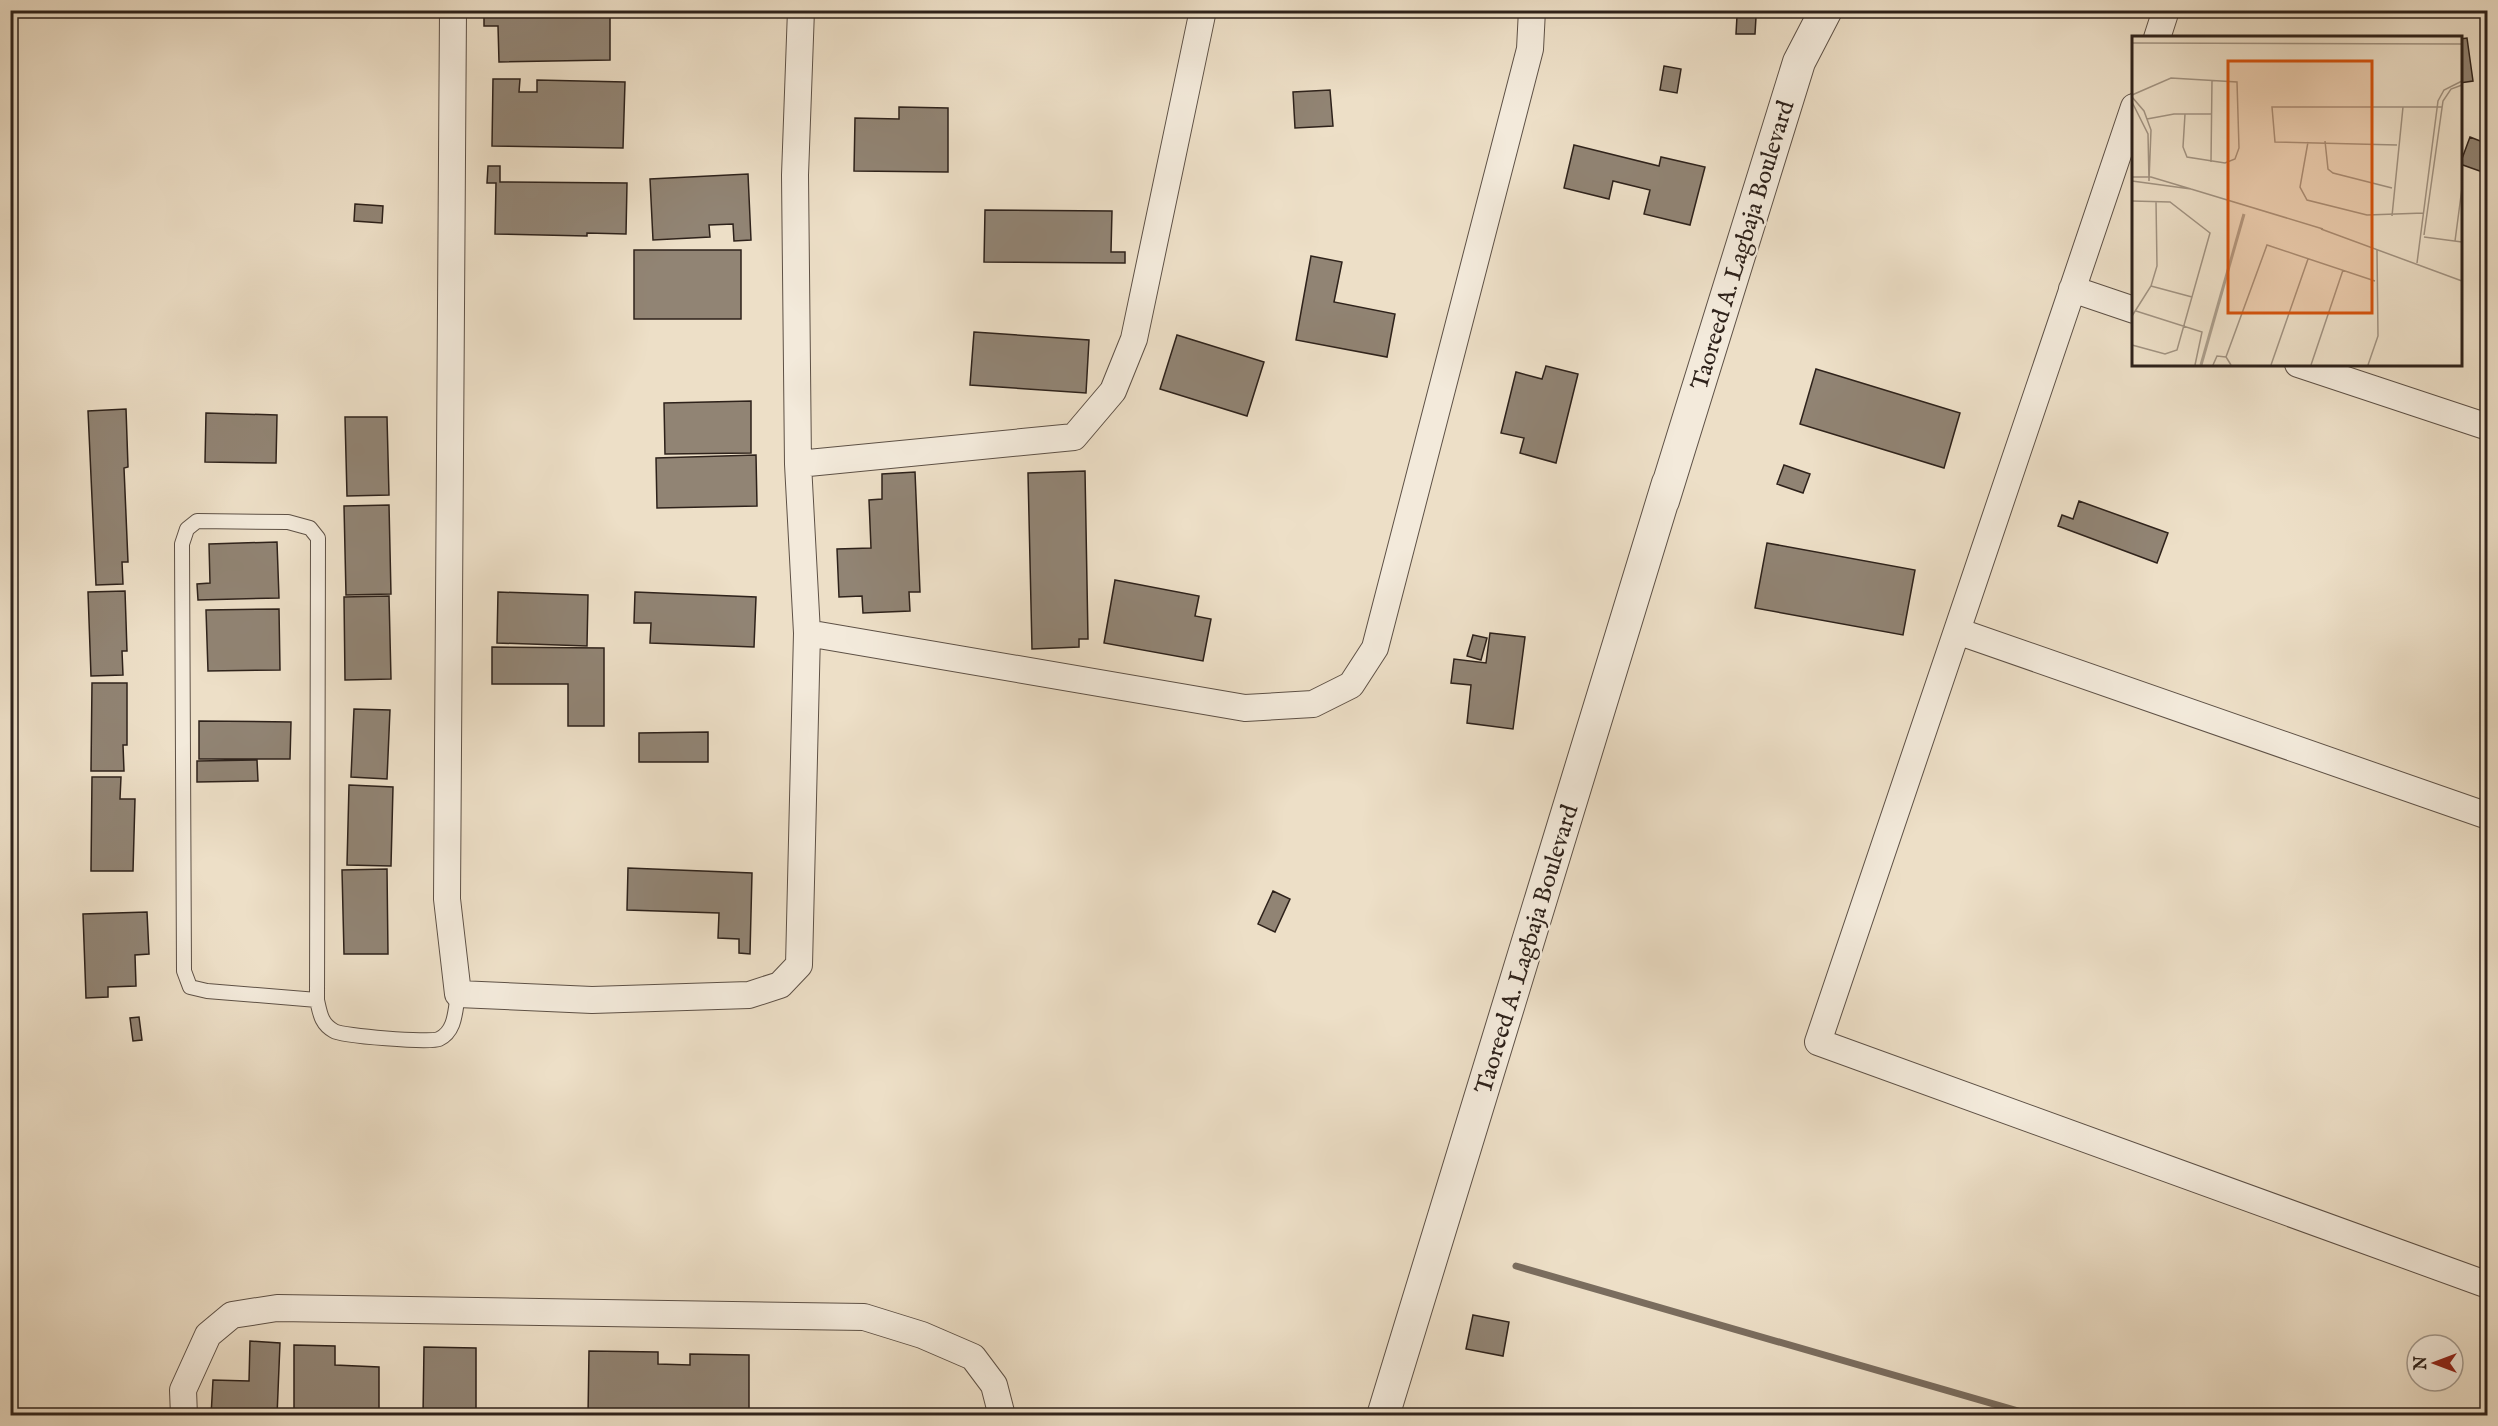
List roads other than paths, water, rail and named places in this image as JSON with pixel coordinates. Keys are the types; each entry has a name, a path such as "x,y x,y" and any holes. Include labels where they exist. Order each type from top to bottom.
{"street":[{"path":"453,10 447,899 458,994 592,1000 749,996 780,985 799,965 807,633 798,464 795,175 801,10"},
{"path":"798,464 1074,437 1113,391 1134,339 1203,10"},
{"path":"807,633 1245,708 1313,705 1351,685 1375,648 1386,607 1530,48 1532,10"},
{"name":"Taoreed A. Lagbaja Boulevard","path":"1595,720 1799,62 1826,10"},
{"path":"2158,36 2166,10"},
{"path":"2132,109 1818,1042 2487,1285"},
{"path":"2072,289 2132,310"},
{"path":"2304,366 2487,428"},
{"name":"Taoreed A. Lagbaja Boulevard","path":"1383,1416 1665,494"},
{"path":"1957,631 2487,816"},
{"path":"184,1416 183,1390 208,1335 232,1315 277,1308 864,1317 922,1335 973,1357 994,1385 1002,1416"}],"lane":[{"path":"317,1000 207,991 190,987 184,971 182,544 187,529 197,521 288,522 310,528 318,538 317,1000 322,1020 335,1032 416,1041 439,1039 452,1028 458,994"}],"waterway":[{"path":"1516,1266 2035,1416"}]}
